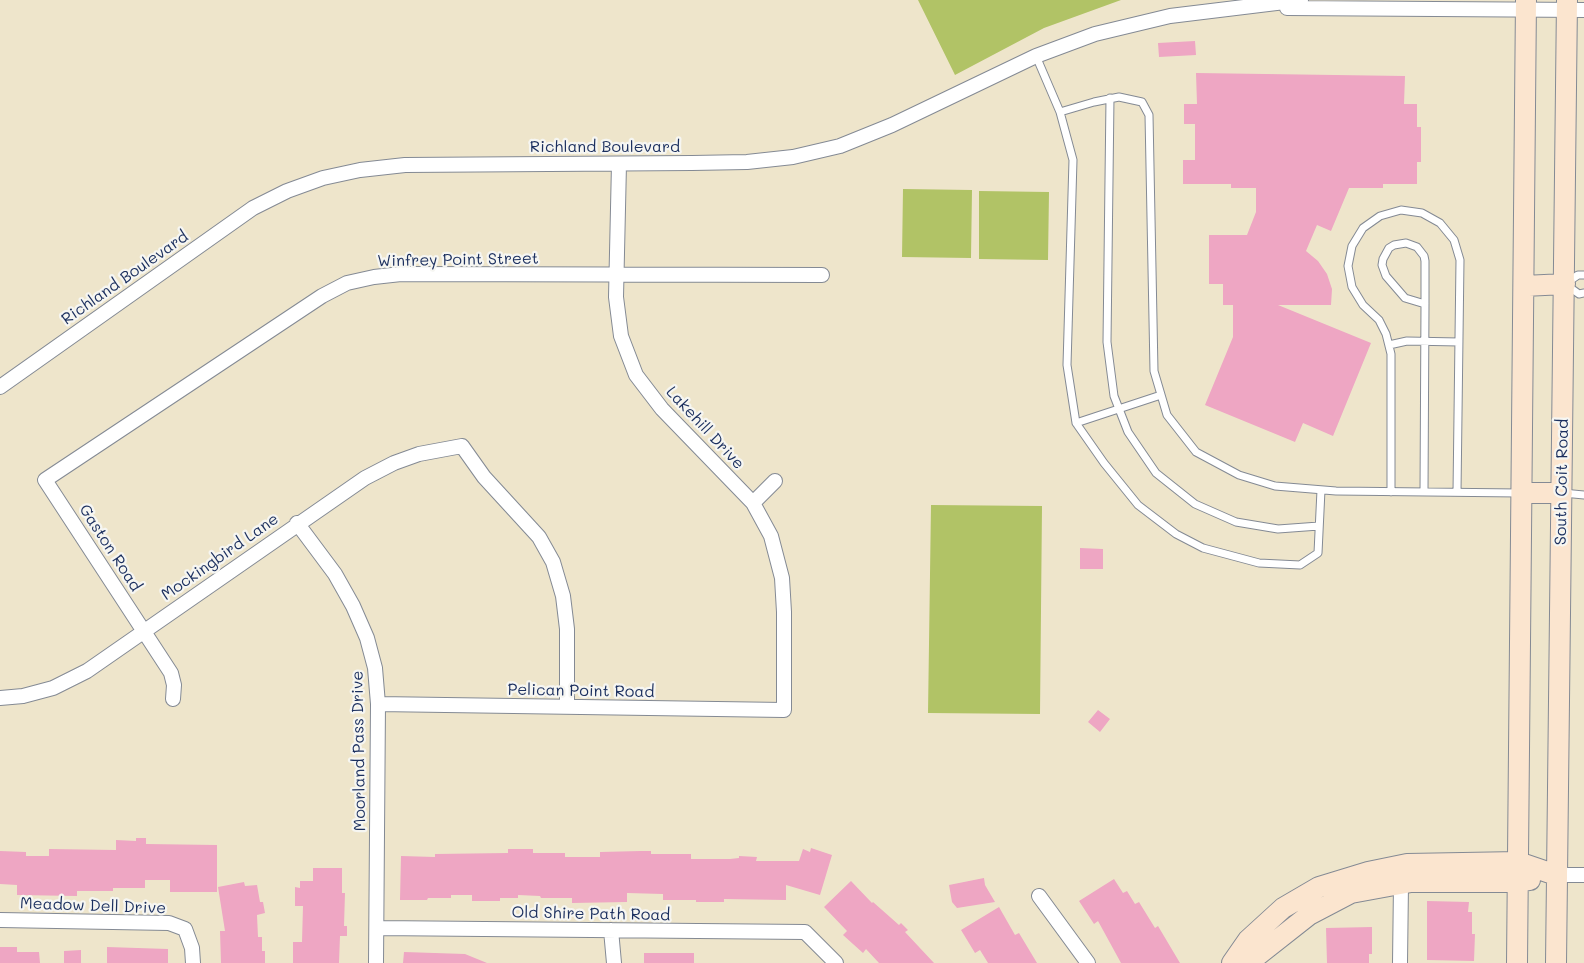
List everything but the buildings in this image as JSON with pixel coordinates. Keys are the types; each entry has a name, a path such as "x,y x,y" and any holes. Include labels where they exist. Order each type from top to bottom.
{"main road":[{"path":"1517,963 1526,5"},
{"name":"South Coit Road","path":"1556,963 1565,284 1573,7"},
{"path":"1524,286 1565,284"},
{"path":"1522,493 1562,493"},
{"path":"1248,963 1309,915 1333,901 1400,874 1518,862 1556,875"},
{"path":"1232,963 1248,940 1283,908 1319,887 1368,872 1400,874 1435,882 1518,882 1556,875"}],"street":[{"name":"Richland Boulevard","path":"0,387 253,208 323,178 360,170 405,165 747,162 793,157 840,146 892,125 1036,56 1077,39 1133,24 1192,13 1301,0"},
{"name":"Richland Boulevard","path":"1246,8 1526,5 1573,7"},
{"name":"Lakehill Drive","path":"619,164 616,297 621,336 636,375 662,409 753,503 771,536 782,578 784,710"},
{"name":"Winfrey Point Street","path":"45,480 321,296 347,283 401,274 822,275"},
{"name":"Mockingbird Lane","path":"0,698 23,696 53,688 87,670 364,478 419,454 462,446 484,477 539,537 553,562 563,596 567,629 567,707"},
{"name":"Gaston Road","path":"45,480 171,673 174,685 173,699"},
{"path":"753,503 775,481"},
{"name":"Moorland Pass Drive","path":"297,524 335,574 353,606 367,638 375,668 378,704 376,963"},
{"name":"Pelican Point Road","path":"378,704 784,710"},
{"path":"1400,874 1400,963"},
{"path":"1556,875 1584,874"},
{"path":"1039,896 1088,963"},
{"name":"Meadow Dell Drive","path":"0,920 169,923 184,929 192,948 193,963"},
{"name":"Old Shire Path Road","path":"377,928 805,932 836,963"},
{"path":"611,930 614,963"}],"lane":[{"path":"1036,56 1060,112 1073,160 1067,365 1076,423 1138,506 1176,534 1203,548 1259,563 1300,565 1318,554 1321,490"},
{"path":"1060,112 1119,97 1142,102 1149,115 1154,371 1167,415 1196,452 1239,476 1275,486 1391,492 1522,493"},
{"path":"1110,98 1107,342 1114,396 1128,432 1156,473 1195,504 1236,522 1278,529 1319,526"},
{"path":"1391,492 1391,354 1386,334 1379,320 1363,305 1352,287 1348,266 1352,246 1363,228 1380,216 1401,210 1431,217 1448,231 1454,240 1460,260 1457,492"},
{"path":"1424,492 1425,304 1424,256 1411,244 1394,245 1389,248 1383,259 1382,265 1386,276 1405,298 1425,304"},
{"path":"1584,276 1578,275 1565,284 1579,294 1584,293"},
{"path":"1389,345 1401,341 1459,342"},
{"path":"1076,423 1161,395"},
{"path":"1562,493 1584,495"}],"green space":[{"path":"918,0 1121,0 1044,28 955,75"},
{"path":"903,189 972,190 971,258 902,257"},
{"path":"979,191 1049,192 1048,260 979,259"},
{"path":"931,505 1042,506 1040,714 928,713"}]}
